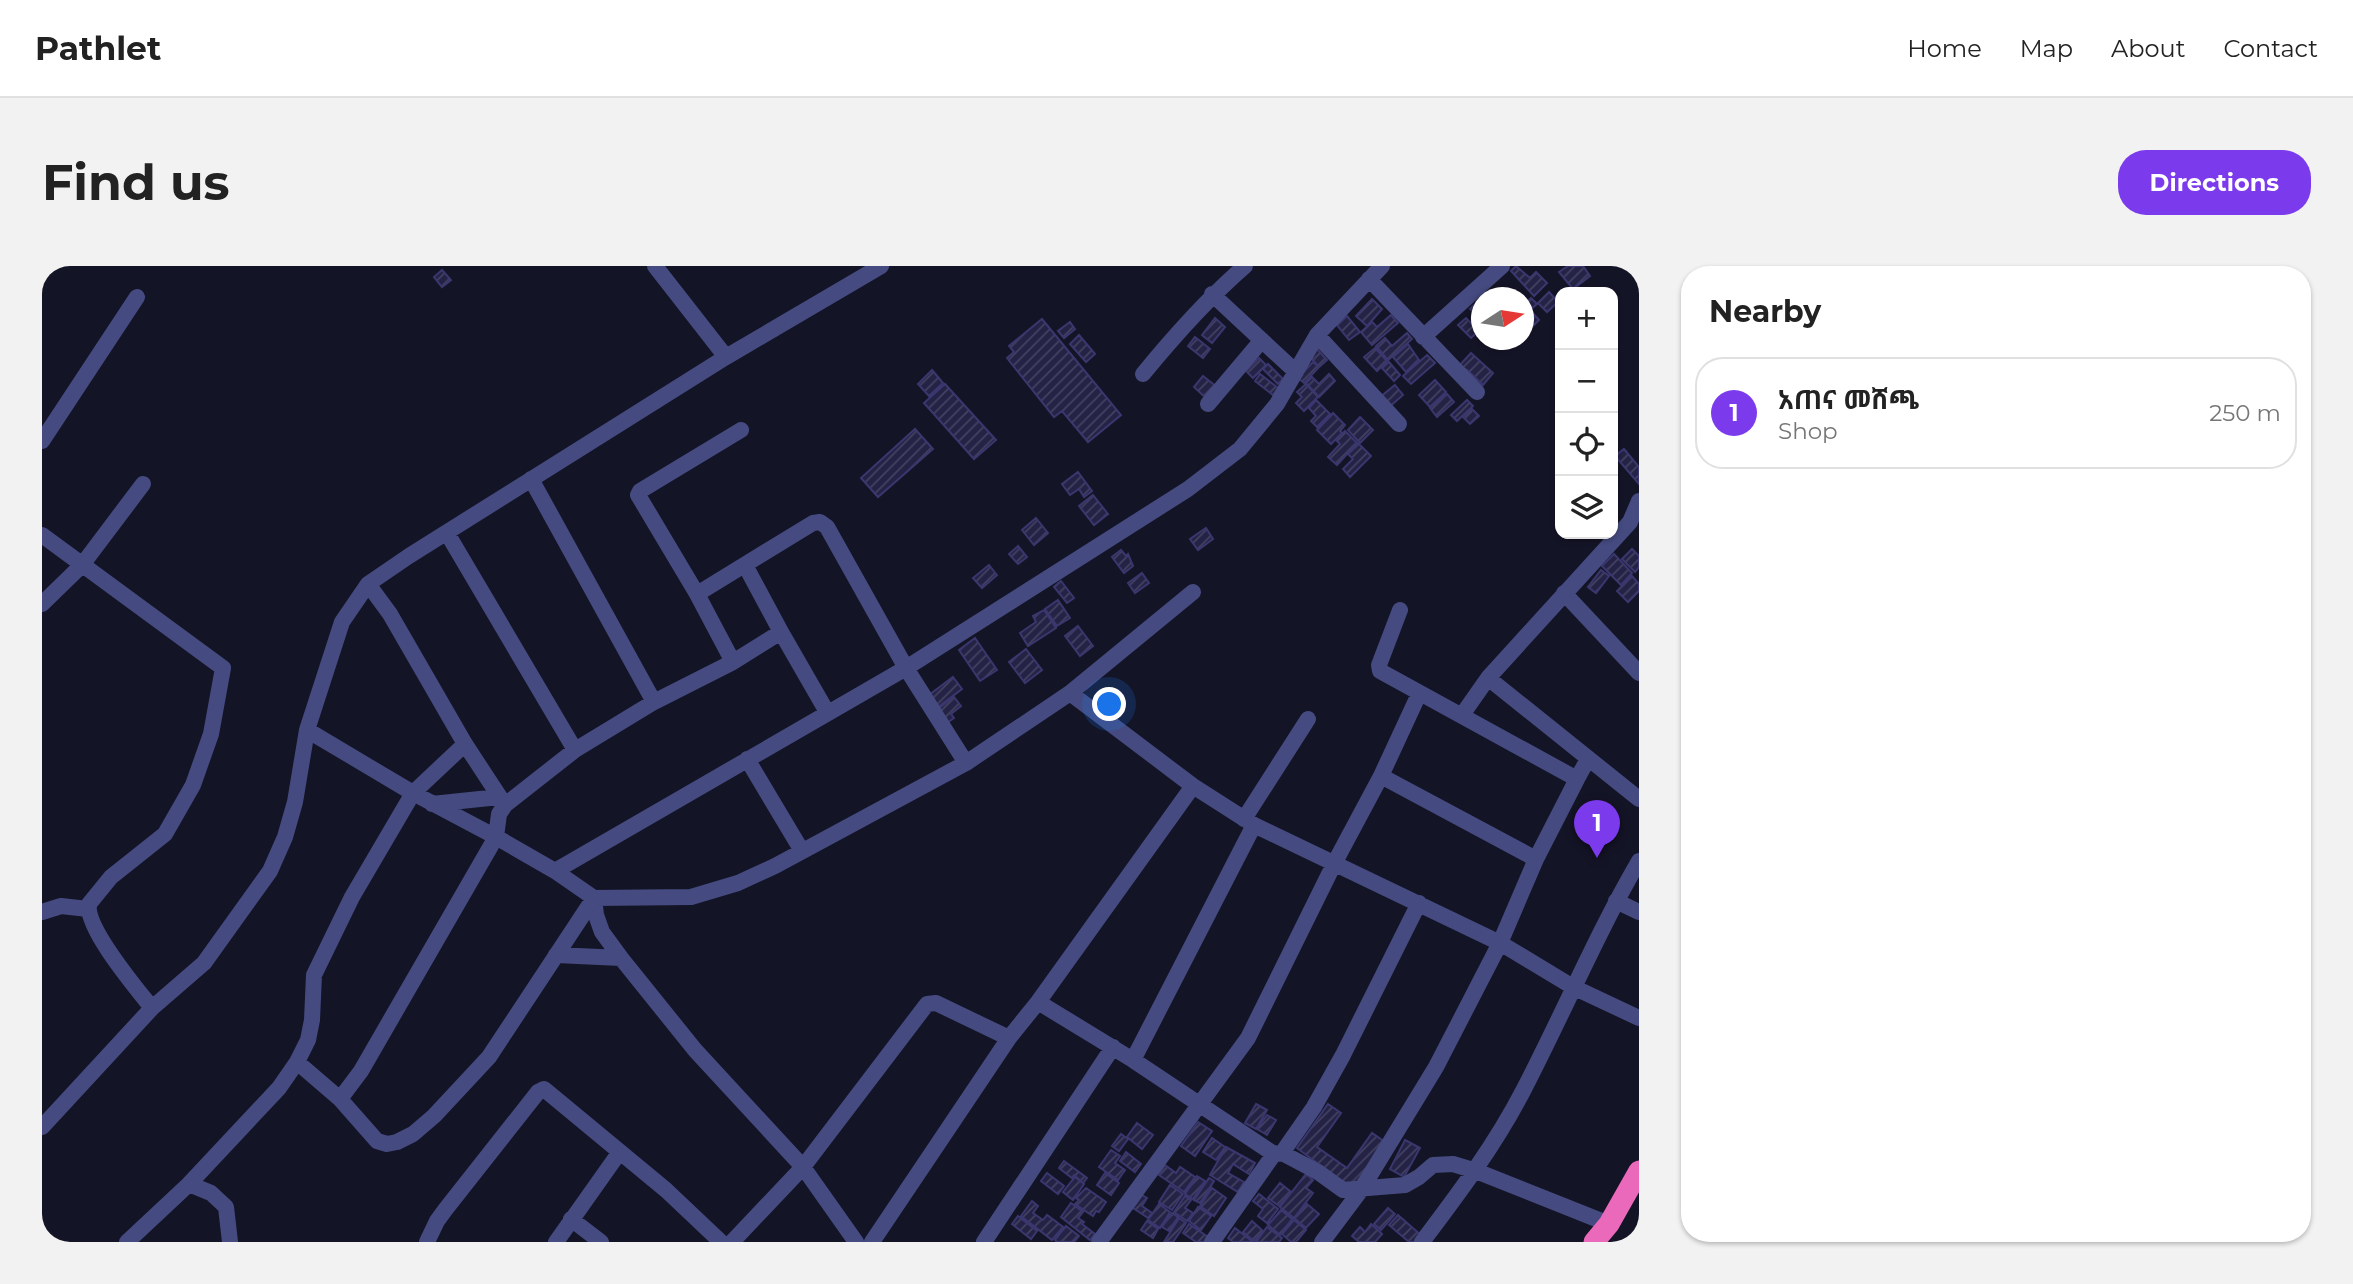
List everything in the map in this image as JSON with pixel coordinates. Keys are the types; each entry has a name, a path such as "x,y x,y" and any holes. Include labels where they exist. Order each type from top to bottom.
{"highway":[{"path":"1594,1242 1609,1224 1639,1171"}],"street":[{"path":"655,266 726,357"},
{"path":"42,1127 152,1008 204,962 270,871 285,837 295,802 307,730 342,622 368,584 726,357 881,266"},
{"path":"1143,374 1212,294 1245,266"},
{"path":"555,871 906,668 1188,489 1240,449 1278,404 1317,335 1382,266"},
{"path":"1423,337 1502,266"},
{"path":"1368,279 1477,392"},
{"path":"1212,294 1296,372"},
{"path":"42,442 137,297"},
{"path":"1317,335 1399,424"},
{"path":"1208,404 1262,340"},
{"path":"733,662 697,594 638,495 640,491 741,430"},
{"path":"531,479 654,702"},
{"path":"42,604 82,565 143,484"},
{"path":"1462,715 1488,678 1564,593 1634,526 1639,501"},
{"path":"697,594 813,523 820,522 827,527 906,668 965,762"},
{"path":"447,533 575,750"},
{"path":"42,535 223,668 211,734 193,785 165,834 111,877 92,899 88,909 119,967 152,1008"},
{"path":"745,565 828,712"},
{"path":"340,1099 361,1071 496,838 502,801 465,744 390,614 368,584"},
{"path":"307,730 412,793 555,871 594,898 691,897 738,883 965,762 1070,693 1193,592"},
{"path":"1564,593 1639,673"},
{"path":"1400,610 1379,668 1383,673 1577,779"},
{"path":"432,803 502,801 575,750 654,702 733,662 781,632"},
{"path":"1488,678 1639,799"},
{"path":"1070,693 1193,786 1249,822 1500,943 1573,987 1639,1018"},
{"path":"1098,1242 1248,1038 1381,776 1419,694"},
{"path":"1133,1060 1249,822 1308,719"},
{"path":"127,1242 189,1184 279,1088 297,1062 308,1040 312,1020 314,975 352,897 412,793 465,744"},
{"path":"747,759 802,851"},
{"path":"1322,1242 1361,1190 1436,1067 1500,943 1536,859 1588,759"},
{"path":"1381,776 1536,859"},
{"path":"872,1242 1009,1038 1038,1002 1193,786"},
{"path":"1422,1242 1476,1171 1523,1092 1616,901 1639,861"},
{"path":"297,1062 340,1099 377,1141 387,1144 413,1134 434,1116 489,1057 594,898"},
{"path":"594,898 596,915 603,932 621,958 695,1050 803,1167 850,1239"},
{"path":"1616,901 1639,912"},
{"path":"1212,1242 1314,1107 1419,903"},
{"path":"42,912 61,906 88,909"},
{"path":"556,955 621,958"},
{"path":"1038,1002 1278,1153 1318,1172 1343,1190 1405,1185 1433,1165 1453,1164 1609,1224"},
{"path":"732,1242 803,1167 928,1004 936,1003 1009,1038"},
{"path":"984,1242 1113,1047"},
{"path":"427,1242 437,1221 540,1090 547,1090 666,1190 721,1242"},
{"path":"556,1242 619,1153"},
{"path":"189,1184 211,1193 226,1207 230,1242"},
{"path":"571,1219 597,1241"}],"building":[{"path":"1516,266 1530,278 1536,272 1547,283 1534,296 1534,287 1526,287 1511,271"},
{"path":"1568,266 1583,266 1590,276 1576,287 1571,287 1559,272"},
{"path":"442,270 451,280 442,287 434,277"},
{"path":"1549,292 1555,299 1555,305 1547,312 1538,303"},
{"path":"1372,299 1382,309 1367,326 1356,316"},
{"path":"1391,315 1398,323 1372,345 1361,332 1372,322 1377,327"},
{"path":"1347,316 1360,332 1349,340 1337,325"},
{"path":"1215,318 1225,327 1212,343 1202,335"},
{"path":"1466,318 1471,323 1471,338 1458,325"},
{"path":"1042,319 1121,415 1088,442 1062,411 1054,417 1007,358 1014,352 1009,346"},
{"path":"1070,322 1075,329 1064,338 1058,331"},
{"path":"1407,333 1412,339 1388,360 1376,346 1385,338 1392,346"},
{"path":"1079,335 1095,354 1086,362 1070,344"},
{"path":"1195,337 1210,349 1203,358 1188,346"},
{"path":"1408,344 1419,360 1406,372 1393,357"},
{"path":"1375,348 1387,361 1377,371 1364,357"},
{"path":"1317,349 1327,360 1319,367 1309,356"},
{"path":"1471,353 1493,373 1483,385 1467,370 1458,367"},
{"path":"1427,355 1435,363 1411,384 1403,376"},
{"path":"1259,358 1266,365 1253,378 1246,371"},
{"path":"1313,362 1319,367 1304,383 1298,378"},
{"path":"1389,362 1400,375 1394,381 1382,368"},
{"path":"1268,364 1283,379 1278,384 1263,369"},
{"path":"932,370 943,383 929,396 918,384"},
{"path":"1260,374 1278,388 1273,395 1255,381"},
{"path":"1329,374 1335,381 1319,397 1306,383 1312,377 1319,384"},
{"path":"1203,376 1218,388 1208,400 1194,387"},
{"path":"1435,380 1446,392 1430,407 1419,395"},
{"path":"945,384 996,440 974,459 924,403"},
{"path":"1306,384 1318,397 1304,411 1296,403 1302,397 1297,392"},
{"path":"1395,385 1403,395 1387,409 1379,398"},
{"path":"1447,394 1454,402 1437,417 1430,408"},
{"path":"1316,400 1330,414 1317,427 1311,421 1316,416 1309,408"},
{"path":"1467,400 1473,406 1457,421 1451,415"},
{"path":"1472,409 1479,416 1470,424 1463,417"},
{"path":"1333,413 1345,425 1340,431 1342,433 1331,444 1317,430"},
{"path":"1360,417 1373,430 1360,443 1348,430"},
{"path":"915,429 933,449 878,497 861,478"},
{"path":"1345,431 1357,443 1337,465 1328,457 1340,444 1336,440"},
{"path":"1359,444 1371,456 1350,477 1343,469 1353,459 1348,454"},
{"path":"1624,449 1639,467 1639,484 1618,460 1618,454"},
{"path":"1078,472 1092,491 1084,497 1079,489 1070,495 1062,484"},
{"path":"1093,495 1108,514 1094,525 1079,506"},
{"path":"1036,518 1048,533 1034,545 1022,530"},
{"path":"1206,528 1213,539 1198,550 1190,539"},
{"path":"1018,546 1027,557 1018,564 1009,554"},
{"path":"1632,549 1639,556 1639,567 1635,572 1622,559"},
{"path":"1121,550 1126,556 1128,554 1133,566 1124,573 1112,557"},
{"path":"1614,554 1632,573 1621,585 1602,566"},
{"path":"989,565 997,575 982,588 973,578"},
{"path":"1601,570 1609,576 1596,593 1588,587"},
{"path":"1142,573 1149,583 1135,593 1128,583"},
{"path":"1632,576 1639,584 1639,591 1628,602 1617,591"},
{"path":"1061,581 1074,598 1067,603 1054,587"},
{"path":"1058,600 1070,618 1057,626 1045,609"},
{"path":"1044,610 1056,628 1028,646 1020,633 1036,622 1033,616"},
{"path":"1078,626 1093,646 1080,656 1065,636"},
{"path":"975,638 997,670 980,681 959,650"},
{"path":"1026,649 1042,670 1025,683 1009,662"},
{"path":"953,677 962,689 938,707 929,695"},
{"path":"954,697 961,706 951,714 954,718 944,725 934,712"},
{"path":"1256,1104 1267,1110 1256,1129 1245,1123"},
{"path":"1328,1104 1341,1113 1317,1147 1347,1168 1372,1133 1385,1142 1352,1189 1297,1148"},
{"path":"1267,1115 1276,1120 1267,1135 1257,1129"},
{"path":"1198,1122 1212,1131 1195,1156 1181,1146"},
{"path":"1137,1123 1153,1135 1142,1149 1127,1137"},
{"path":"1121,1134 1128,1139 1119,1151 1112,1146"},
{"path":"1212,1138 1225,1147 1216,1160 1203,1152"},
{"path":"1405,1140 1420,1148 1404,1177 1390,1169"},
{"path":"1226,1147 1255,1163 1249,1174 1233,1164 1228,1173 1244,1182 1238,1192 1210,1175"},
{"path":"1111,1150 1120,1156 1115,1163 1125,1170 1118,1180 1099,1167"},
{"path":"1126,1152 1141,1164 1135,1172 1120,1161"},
{"path":"1064,1161 1087,1178 1083,1183 1059,1168"},
{"path":"1165,1165 1176,1173 1180,1167 1195,1177 1184,1192 1159,1175"},
{"path":"1047,1173 1064,1186 1058,1194 1041,1181"},
{"path":"1105,1173 1119,1183 1111,1195 1097,1185"},
{"path":"1306,1174 1313,1180 1306,1188 1313,1193 1294,1218 1280,1207"},
{"path":"1197,1176 1205,1181 1193,1199 1185,1194"},
{"path":"1075,1177 1084,1184 1073,1200 1063,1192"},
{"path":"1209,1178 1214,1181 1200,1203 1194,1200"},
{"path":"1280,1183 1291,1192 1279,1206 1268,1198"},
{"path":"1170,1185 1183,1194 1172,1210 1159,1202"},
{"path":"1086,1188 1106,1202 1093,1216 1075,1204 1079,1200 1076,1198"},
{"path":"1212,1188 1226,1198 1214,1216 1200,1206"},
{"path":"1259,1194 1278,1209 1267,1223 1258,1216 1263,1209 1253,1201"},
{"path":"1142,1195 1147,1198 1142,1206 1152,1213 1148,1218 1133,1208"},
{"path":"1185,1196 1191,1200 1185,1208 1193,1213 1187,1221 1174,1212"},
{"path":"1032,1201 1038,1206 1033,1213 1043,1220 1047,1215 1063,1227 1052,1240 1021,1216"},
{"path":"1071,1203 1083,1212 1078,1218 1084,1222 1082,1224 1095,1234 1090,1240 1061,1217"},
{"path":"1159,1204 1170,1212 1160,1228 1148,1220"},
{"path":"1307,1204 1319,1214 1306,1228 1294,1218"},
{"path":"1198,1207 1211,1216 1201,1230 1189,1221"},
{"path":"1388,1208 1395,1214 1381,1230 1374,1224"},
{"path":"1281,1210 1292,1219 1280,1235 1268,1225"},
{"path":"1172,1213 1178,1217 1169,1231 1162,1227"},
{"path":"1398,1215 1422,1236 1416,1242 1409,1242 1389,1225"},
{"path":"1018,1216 1037,1231 1031,1239 1012,1224"},
{"path":"1179,1218 1186,1223 1173,1242 1164,1242"},
{"path":"1294,1220 1306,1230 1296,1242 1291,1242 1282,1234"},
{"path":"1147,1221 1158,1229 1153,1238 1141,1230"},
{"path":"1252,1221 1263,1231 1254,1241 1243,1232"},
{"path":"1189,1224 1208,1237 1204,1242 1196,1242 1183,1233"},
{"path":"1371,1224 1382,1234 1375,1242 1359,1242 1352,1236 1360,1227 1365,1232"},
{"path":"1066,1226 1079,1236 1074,1242 1057,1242 1055,1240"},
{"path":"1267,1227 1282,1238 1279,1242 1256,1242"},
{"path":"1235,1228 1253,1242 1233,1242 1228,1238"}],"place":[{"name":"አጠና መሸጫ","path":"1597,858"}]}
